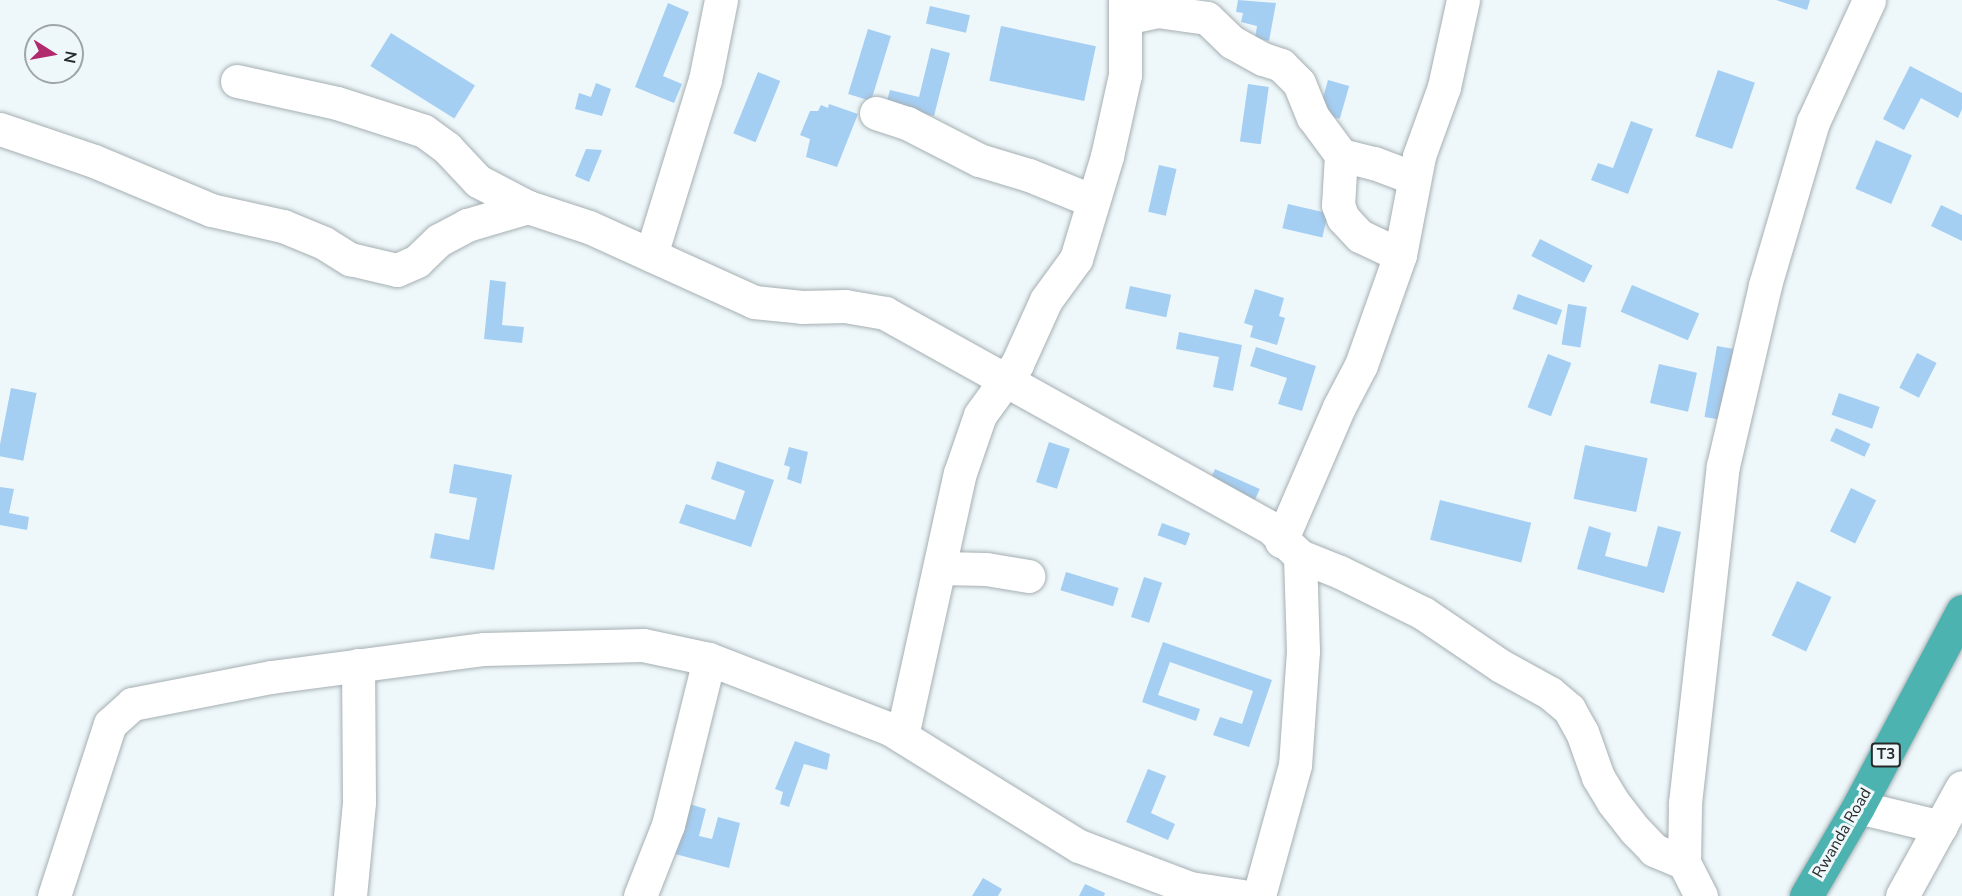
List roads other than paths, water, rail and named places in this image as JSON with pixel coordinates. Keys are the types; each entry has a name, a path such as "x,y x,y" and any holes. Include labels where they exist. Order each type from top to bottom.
{"highway":[{"name":"Rwanda Road","path":"1806,896 1858,807 1962,611"}],"street":[{"path":"651,255 705,80 722,0"},
{"path":"1259,896 1295,765 1304,651 1291,548 1339,407 1360,365 1400,255 1425,133 1444,87 1463,0"},
{"path":"1686,881 1685,803 1723,466 1765,285 1813,122 1869,0"},
{"path":"902,736 960,473 980,415 1017,364 1046,300 1076,259 1094,201 1125,75 1125,9 1207,18 1232,42 1263,59 1281,65 1299,83 1313,117 1341,155 1338,205 1343,218 1360,236 1400,255"},
{"path":"237,81 337,103 424,131 447,148 478,181 528,207 589,227 754,302 802,307 845,306 885,313 1006,378 1270,528 1291,548 1423,613 1501,666 1550,693 1569,710 1582,732 1598,777 1613,802 1635,830 1686,881"},
{"path":"876,113 906,123 979,160 1029,175 1094,201"},
{"path":"0,129 94,161 211,210 283,226 324,243 350,259 397,270 417,261 439,240 467,225 528,207"},
{"path":"1341,155 1374,163 1414,178"},
{"path":"940,568 986,569 1028,576"},
{"path":"54,896 110,724 132,704 271,677 484,648 644,645 709,659 902,736 1079,846 1190,888 1242,896"},
{"path":"640,896 668,825 709,659"},
{"path":"350,896 359,802 358,665"},
{"path":"1902,896 1962,787"},
{"path":"1858,807 1941,827"}]}
